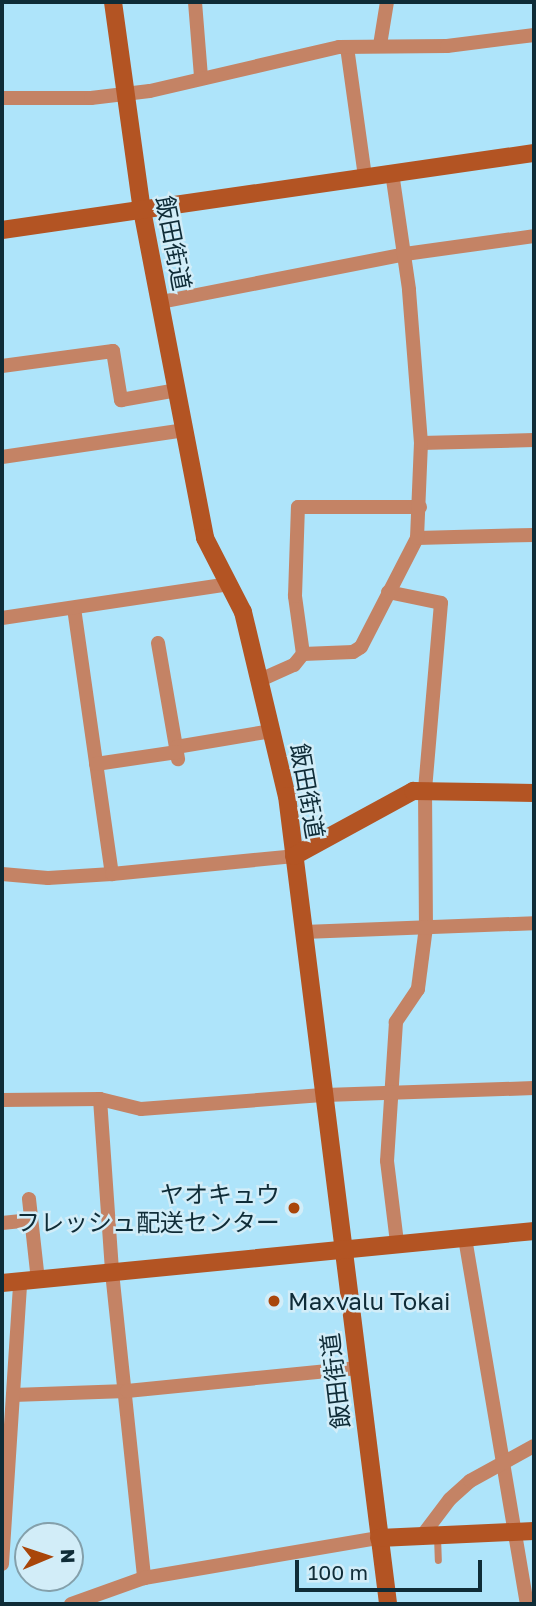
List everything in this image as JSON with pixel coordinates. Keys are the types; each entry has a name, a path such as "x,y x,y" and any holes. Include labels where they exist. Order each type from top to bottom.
{"street":[{"name":"飯田街道","path":"113,2 123,94 142,210 205,538 243,611 272,731 294,856 388,1604"},
{"path":"195,2 201,76"},
{"path":"380,45 387,2"},
{"path":"2,98 123,94 347,47 447,46 534,35"},
{"path":"347,47 365,177"},
{"path":"2,230 534,153"},
{"path":"303,654 353,652 360,647 417,538 421,443 405,254 392,173"},
{"path":"160,302 405,254 534,236"},
{"path":"2,366 113,351 121,400 177,390"},
{"path":"2,457 185,430"},
{"path":"421,443 534,440"},
{"path":"260,680 294,665 303,654 295,596 298,507 420,507"},
{"path":"417,538 534,535"},
{"path":"2,618 229,584"},
{"path":"388,592 441,603 425,788 426,927 418,989 396,1022 387,1161 397,1243"},
{"path":"74,608 112,874"},
{"path":"158,643 177,752"},
{"path":"96,764 177,752 272,731"},
{"path":"2,874 112,874 294,856 425,788 534,793"},
{"path":"304,932 534,923"},
{"path":"2,1100 100,1099 141,1109 325,1095 534,1088"},
{"path":"100,1099 112,1272 127,1391 144,1578"},
{"path":"2,1564 5,1463 29,1281 29,1199"},
{"path":"2,1223 31,1220"},
{"path":"2,1283 534,1231"},
{"path":"466,1238 504,1465 526,1531 527,1604"},
{"path":"13,1395 127,1391 358,1368"},
{"path":"430,1536 450,1499 470,1481 504,1465 534,1446"},
{"path":"71,1604 144,1578 379,1538 526,1531"}],"lane":[{"path":"430,1536 438,1560"}],"place":[{"name":"ヤオキュウ フレッシュ配送センター","path":"294,1208"},
{"name":"Maxvalu Tokai","path":"274,1301"}]}
